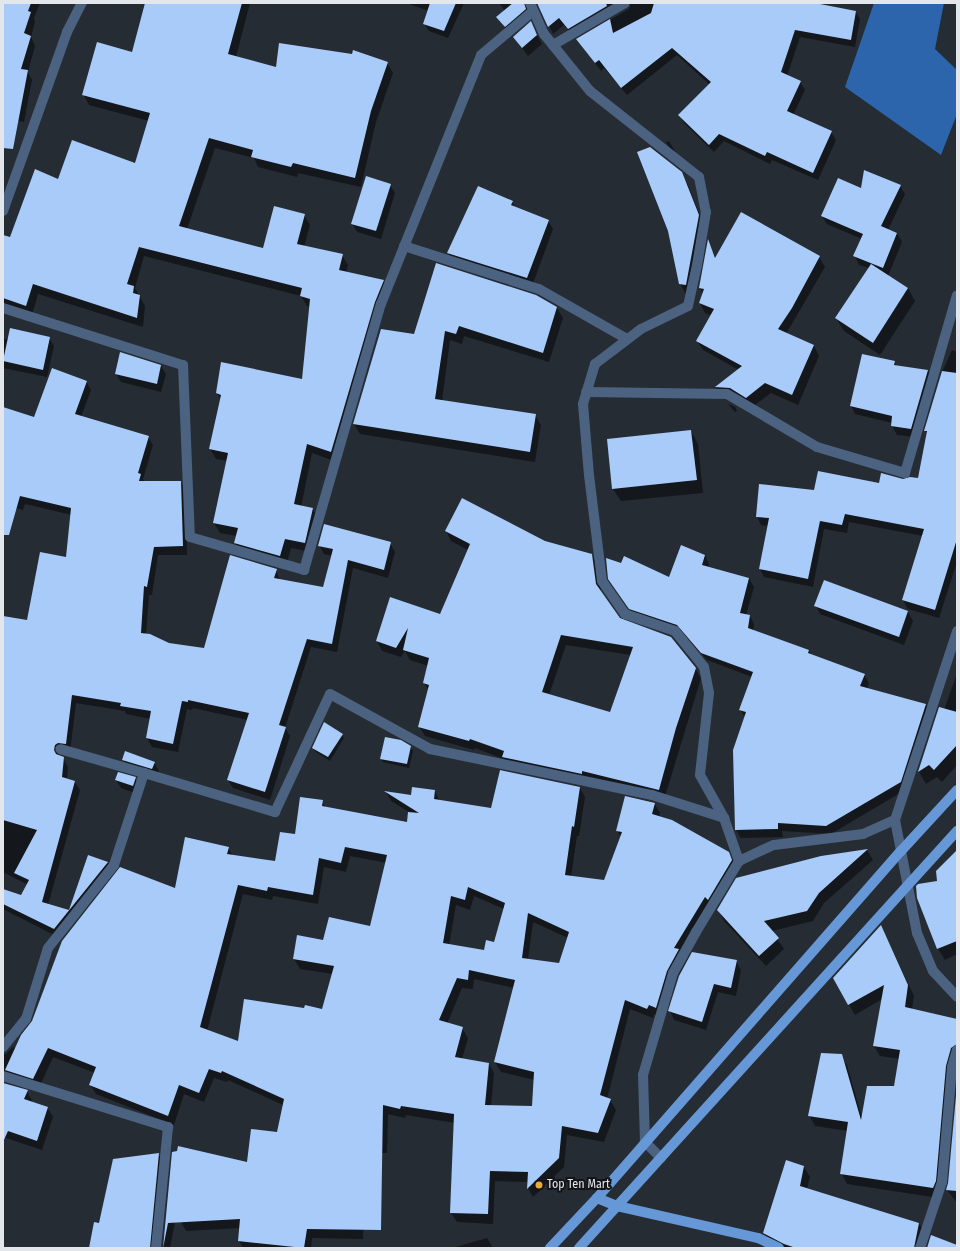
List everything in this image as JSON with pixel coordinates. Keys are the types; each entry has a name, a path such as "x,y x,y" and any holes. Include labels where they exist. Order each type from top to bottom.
{"main road":[{"path":"550,1248 597,1198 901,851 957,790"},
{"path":"579,1248 907,884 957,831"},
{"path":"597,1198 617,1206 758,1238 779,1248"}],"street":[{"path":"3,211 67,32 82,3"},
{"path":"553,44 625,3"},
{"path":"3,308 183,365 190,537 304,570 381,304 481,55 532,7 544,34 590,91 699,177 706,212 698,265 688,306 641,329 595,364 583,404 588,475 602,581 625,614 675,631 704,667 709,693 700,775 724,818 739,861"},
{"path":"404,246 539,289 627,339"},
{"path":"586,392 727,394 817,447 905,473 957,295"},
{"path":"957,631 895,820 917,933 933,971 957,997"},
{"path":"60,749 275,812 330,694 430,749 652,795 724,818"},
{"path":"3,1047 26,1019 48,948 114,865 144,773"},
{"path":"661,1158 645,1142 643,1075 673,973 739,861 774,844 863,834 895,820"},
{"path":"920,1248 942,1182 952,1067 957,1050"},
{"path":"3,1076 168,1127 156,1248"}],"water":[{"path":"874,3 944,3 935,49 957,70 957,114 941,155 845,87"}],"building":[{"path":"3,3 31,3 28,11 31,12 24,33 31,36 21,69 28,70 13,149 3,148"},
{"path":"145,3 242,3 228,54 276,67 279,43 352,54 353,50 388,62 371,111 355,178 293,163 291,167 251,157 253,150 209,138 179,226 263,248 274,206 305,214 297,244 343,254 339,270 384,280 375,302 331,452 307,444 294,504 313,508 305,543 285,539 280,556 234,543 238,528 213,523 228,453 209,449 221,395 216,393 221,362 302,379 310,299 300,296 302,288 139,247 127,284 134,286 133,293 140,295 137,318 33,284 26,306 3,298 3,235 10,237 35,169 58,179 72,140 135,163 150,113 82,95 97,42 132,52"},
{"path":"430,3 456,3 444,31 423,24"},
{"path":"513,3 524,3 526,9 505,27 496,17"},
{"path":"537,3 606,3 607,6 568,29 559,18 548,27"},
{"path":"654,3 815,3 856,11 851,40 795,30 781,72 801,81 787,111 832,131 813,173 767,152 765,156 719,134 709,145 678,115 711,82 672,48 621,88 599,60 595,63 576,39 610,19 613,33 651,13"},
{"path":"531,21 537,35 522,48 513,37"},
{"path":"650,147 682,172 699,215 686,285 679,284 668,231 637,152"},
{"path":"864,170 901,185 881,226 897,233 883,268 853,256 863,234 821,216 838,178 861,188"},
{"path":"366,176 391,184 376,231 351,224"},
{"path":"478,186 513,201 511,205 549,220 527,278 447,253"},
{"path":"741,212 820,256 792,308 778,329 814,345 792,395 765,383 746,398 730,388 715,387 742,366 696,341 714,309 699,303 704,289 699,288 708,239 715,258"},
{"path":"436,263 536,295 557,307 543,353 459,326 456,334 445,331 435,399 536,414 530,452 353,424 381,329 414,334"},
{"path":"871,264 908,288 873,343 835,318"},
{"path":"10,328 50,337 43,370 3,361"},
{"path":"120,352 161,365 157,384 115,374"},
{"path":"862,354 895,361 894,365 928,370 911,429 891,426 892,416 850,406"},
{"path":"52,368 87,381 75,414 149,436 138,473 141,474 139,481 181,481 183,546 154,547 147,587 144,586 141,633 150,634 169,643 204,648 230,555 277,569 274,578 323,587 333,549 318,546 324,524 391,542 384,570 348,560 332,644 307,639 279,725 286,727 265,792 227,780 249,713 188,700 188,702 182,701 173,744 146,738 151,711 120,706 121,703 72,695 66,744 58,743 55,745 54,750 56,754 64,757 62,777 75,781 42,902 69,910 88,855 108,862 54,929 3,904 3,889 21,895 29,880 14,873 37,830 3,820 3,616 27,620 40,552 66,557 71,508 20,496 9,535 3,535 3,407 34,417"},
{"path":"942,371 957,373 957,539 935,610 902,600 924,529 845,514 842,525 820,521 808,579 759,569 769,518 756,517 759,484 814,490 818,471 879,483 881,473 903,479 910,477 918,478 927,431 924,431"},
{"path":"691,430 697,480 612,489 607,439"},
{"path":"462,498 545,541 592,554 596,584 620,618 671,637 696,668 676,728 659,790 582,771 582,774 502,757 504,751 470,739 469,741 418,727 429,685 423,683 429,658 403,650 408,628 396,648 376,641 390,597 440,614 470,544 445,531","holes":["561,635 633,647 610,712 542,692"]},
{"path":"681,545 705,555 702,565 749,578 740,613 750,615 748,628 809,650 808,653 865,674 860,686 926,704 901,782 826,826 778,823 778,829 735,830 733,750 746,712 739,710 753,672 701,653 677,625 629,609 608,579 606,558 621,563 624,556 669,577"},
{"path":"824,580 908,611 899,637 814,606"},
{"path":"939,707 957,712 957,745 934,770 929,765 918,772"},
{"path":"324,722 343,734 328,757 312,748"},
{"path":"385,737 401,740 411,746 407,764 380,759"},
{"path":"125,751 155,762 152,769 122,760"},
{"path":"500,770 580,787 574,827 572,826 565,875 604,880 622,832 616,831 625,796 655,803 652,814 672,820 729,852 732,860 708,900 705,897 674,948 679,949 667,971 656,1008 649,1005 647,1009 625,1000 600,1095 611,1099 598,1133 562,1126 559,1158 527,1189 528,1172 490,1171 488,1214 450,1213 454,1114 401,1106 400,1109 383,1105 381,1230 307,1229 304,1248 238,1241 240,1219 168,1223 163,1248 172,1152 177,1151 178,1146 247,1162 251,1129 277,1132 284,1099 222,1071 221,1073 209,1069 199,1093 179,1085 168,1116 89,1085 96,1067 48,1048 33,1079 5,1070 21,1035 32,1021 62,941 120,867 175,888 185,837 229,847 227,854 275,861 280,832 295,834 300,797 323,800 322,806 407,822 408,812 419,813 384,791 411,795 412,787 435,790 434,799 491,808","holes":["345,847 387,855 370,926 329,917 323,940 297,935 293,959 334,966 322,1009 305,1005 304,1008 244,999 238,1041 200,1027 238,885 267,891 268,887 313,895 319,858 341,863","468,887 505,903 494,942 486,940 484,950 443,943 451,896 465,900","528,913 569,932 559,963 522,958","469,970 515,980 494,1062 534,1072 532,1106 485,1105 489,1063 455,1057 463,1027 439,1020 457,978 468,980"]},
{"path":"118,772 136,777 133,786 115,780"},
{"path":"868,849 819,893 807,911 764,921 779,938 759,956 717,910 736,878 821,856"},
{"path":"957,850 957,941 937,949 917,898 916,886 918,884 937,881 936,871"},
{"path":"881,925 908,985 905,1007 957,1019 957,1044 951,1048 946,1066 936,1181 933,1188 840,1174 848,1122 808,1116 821,1053 842,1054 861,1120 867,1086 894,1086 900,1050 873,1046 884,985 848,1005 833,978"},
{"path":"692,952 737,960 731,988 714,984 702,1022 668,1011 679,976"},
{"path":"3,1083 28,1090 24,1099 48,1107 37,1141 8,1131 3,1142"},
{"path":"957,1085 957,1191 946,1190 948,1183"},
{"path":"159,1153 150,1248 89,1248 94,1222 99,1223 113,1159"},
{"path":"786,1160 804,1166 800,1186 919,1223 914,1248 796,1248 784,1244 763,1233"},
{"path":"931,1235 957,1245 957,1248 927,1248"}],"place":[{"name":"Top Ten Mart","path":"539,1185"}]}
